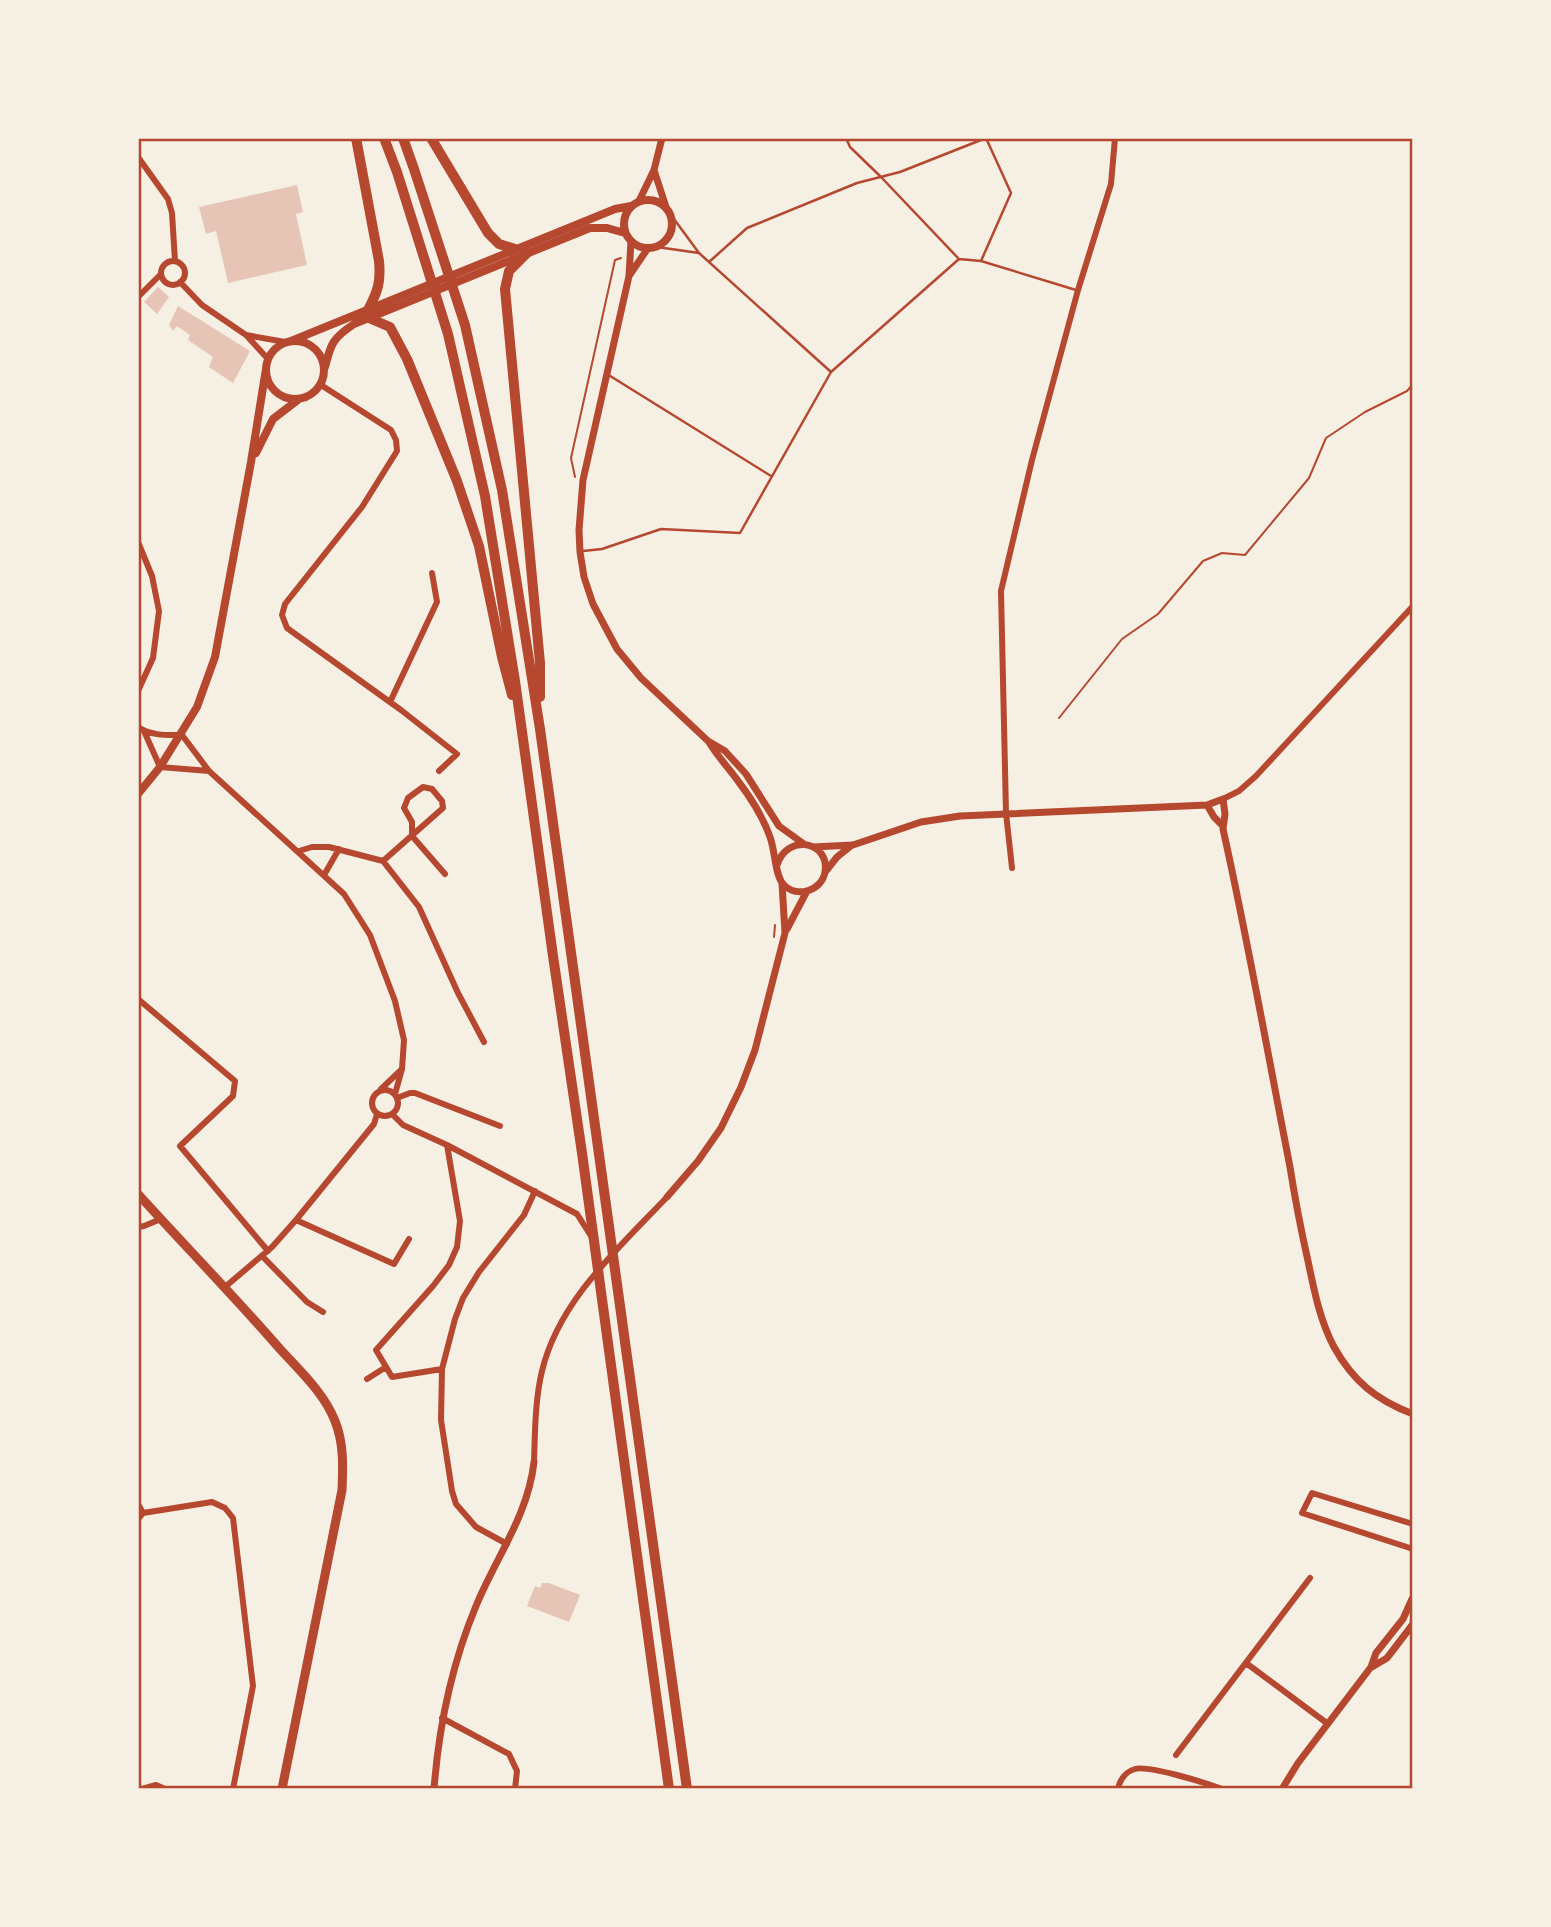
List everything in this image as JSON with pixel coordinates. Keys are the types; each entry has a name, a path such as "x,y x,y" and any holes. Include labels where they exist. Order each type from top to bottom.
{"highway":[{"path":"356,138 379,261 378,292 368,314 390,327 396,338 457,481 479,546 502,657 522,731"},
{"path":"384,138 448,334 485,496 522,731 582,1153 668,1789"},
{"path":"402,138 465,325 502,490 540,729 687,1789"},
{"path":"431,138 488,233 499,244 515,249"},
{"path":"527,253 509,271 505,289 540,663 540,729"}],"main road":[{"path":"138,794 182,735 197,707 215,657 266,369 274,349 288,341 368,314 482,267 527,253 590,228 607,228 628,237 642,247 653,248 669,237 672,230 671,215 666,207 654,200 635,203 515,249 482,267"},
{"path":"628,237 624,219 635,203"},
{"path":"251,462 273,418 321,385 331,344 341,332 368,314"},
{"path":"288,341 310,344 317,350 325,367"},
{"path":"266,369 272,388 290,399 300,399"},
{"path":"139,1196 225,1286 315,1388 335,1419 341,1437 342,1490 282,1789"}],"street":[{"path":"635,203 654,170 662,138"},
{"path":"1012,868 1006,813 1001,591 1077,290 1111,184 1113,140"},
{"path":"138,156 168,199 172,214 175,261"},
{"path":"654,170 666,207"},
{"path":"628,237 628,276 580,502 580,552 584,577 593,604 617,649 641,678 708,741 725,751 746,774 779,826 804,844 813,847 853,845 921,822 960,816 1207,805 1223,799 1239,791 1256,776 1413,606"},
{"path":"628,276 653,248"},
{"path":"138,297 161,274 165,264 175,261"},
{"path":"161,274 168,284 175,285 180,282 185,272 184,267 175,261"},
{"path":"180,282 202,305 246,335 268,359"},
{"path":"246,335 288,341"},
{"path":"321,385 391,430 397,451 362,507 285,604 282,615 287,628 457,754 439,771"},
{"path":"138,542 152,576 159,611 153,658 138,691"},
{"path":"390,702 437,602 432,573"},
{"path":"141,729 162,735 182,735 209,771 344,894 370,935 396,1001 404,1040 402,1069 396,1096 397,1107 392,1114 377,1114 371,1101 375,1093 402,1069"},
{"path":"141,729 160,767 209,771"},
{"path":"708,741 759,813 772,844 782,883 785,933"},
{"path":"383,860 412,836 443,808 442,801 432,789 423,787 408,798 404,808 412,822 412,836 445,874"},
{"path":"1223,799 1222,825 1314,1292 1333,1344 1347,1367 1362,1385 1379,1398 1413,1414"},
{"path":"1207,805 1222,825"},
{"path":"777,865 783,851 797,844 804,844"},
{"path":"782,883 793,891 807,891 819,884 825,871 837,857 853,845"},
{"path":"299,851 312,847 340,849 383,860 419,907 458,993 484,1042"},
{"path":"813,847 823,857 825,871"},
{"path":"324,875 340,849"},
{"path":"434,1789 442,1718 456,1659 477,1604 527,1498 534,1462 539,1385 548,1350 575,1301 606,1262 667,1197 721,1128 755,1050 785,933 807,891"},
{"path":"138,999 235,1081 233,1096 180,1146 268,1251"},
{"path":"380,1090 391,1091 396,1096"},
{"path":"396,1096 415,1093 500,1126"},
{"path":"225,1286 268,1251 296,1220 374,1124 377,1114"},
{"path":"392,1114 403,1125 447,1145 578,1214 606,1262"},
{"path":"442,1369 392,1377 376,1350 441,1276 457,1247 460,1221 447,1145"},
{"path":"507,1544 476,1527 456,1504 441,1420 442,1369 463,1298 479,1272 524,1215 535,1191"},
{"path":"138,1227 161,1219"},
{"path":"296,1220 394,1264 408,1239"},
{"path":"262,1256 307,1302 323,1312"},
{"path":"367,1380 386,1367"},
{"path":"1413,1524 1312,1493 1301,1513 1413,1549"},
{"path":"138,1519 143,1513 212,1502 225,1508 233,1518 253,1686 233,1789"},
{"path":"138,1504 143,1513"},
{"path":"1176,1755 1310,1578"},
{"path":"1282,1789 1298,1763 1371,1667 1376,1653 1403,1619 1413,1599"},
{"path":"1371,1667 1387,1658 1413,1624"},
{"path":"1246,1663 1328,1724"},
{"path":"442,1718 509,1754 517,1771 515,1789"},
{"path":"1118,1789 1125,1773 1137,1768 1219,1788"},
{"path":"142,1789 156,1785 165,1789"}],"lane":[{"path":"846,138 850,147 959,259 981,261 1077,290"},
{"path":"709,262 747,228 857,183 900,172 986,138 1011,193 981,261"},
{"path":"671,215 699,253 831,372"},
{"path":"653,248 699,253"},
{"path":"580,552 602,549 661,529 740,533 831,372 959,259"},
{"path":"606,373 771,476"}],"path":[{"path":"576,485 571,458 615,260 629,256"},
{"path":"1059,718 1122,639 1158,614 1203,561 1222,553 1245,555 1310,478 1326,438 1365,412 1407,391 1413,384"},
{"path":"776,917 774,940 783,942"}],"building":[{"path":"297,185 303,212 296,214 307,265 228,283 216,231 206,234 199,207"},
{"path":"158,287 169,297 157,314 144,302"},
{"path":"178,306 250,351 233,383 209,367 213,357 188,340 190,335 177,326 173,331 169,325"},
{"path":"542,1583 549,1583 580,1595 569,1622 527,1606 535,1586 540,1588"}]}
